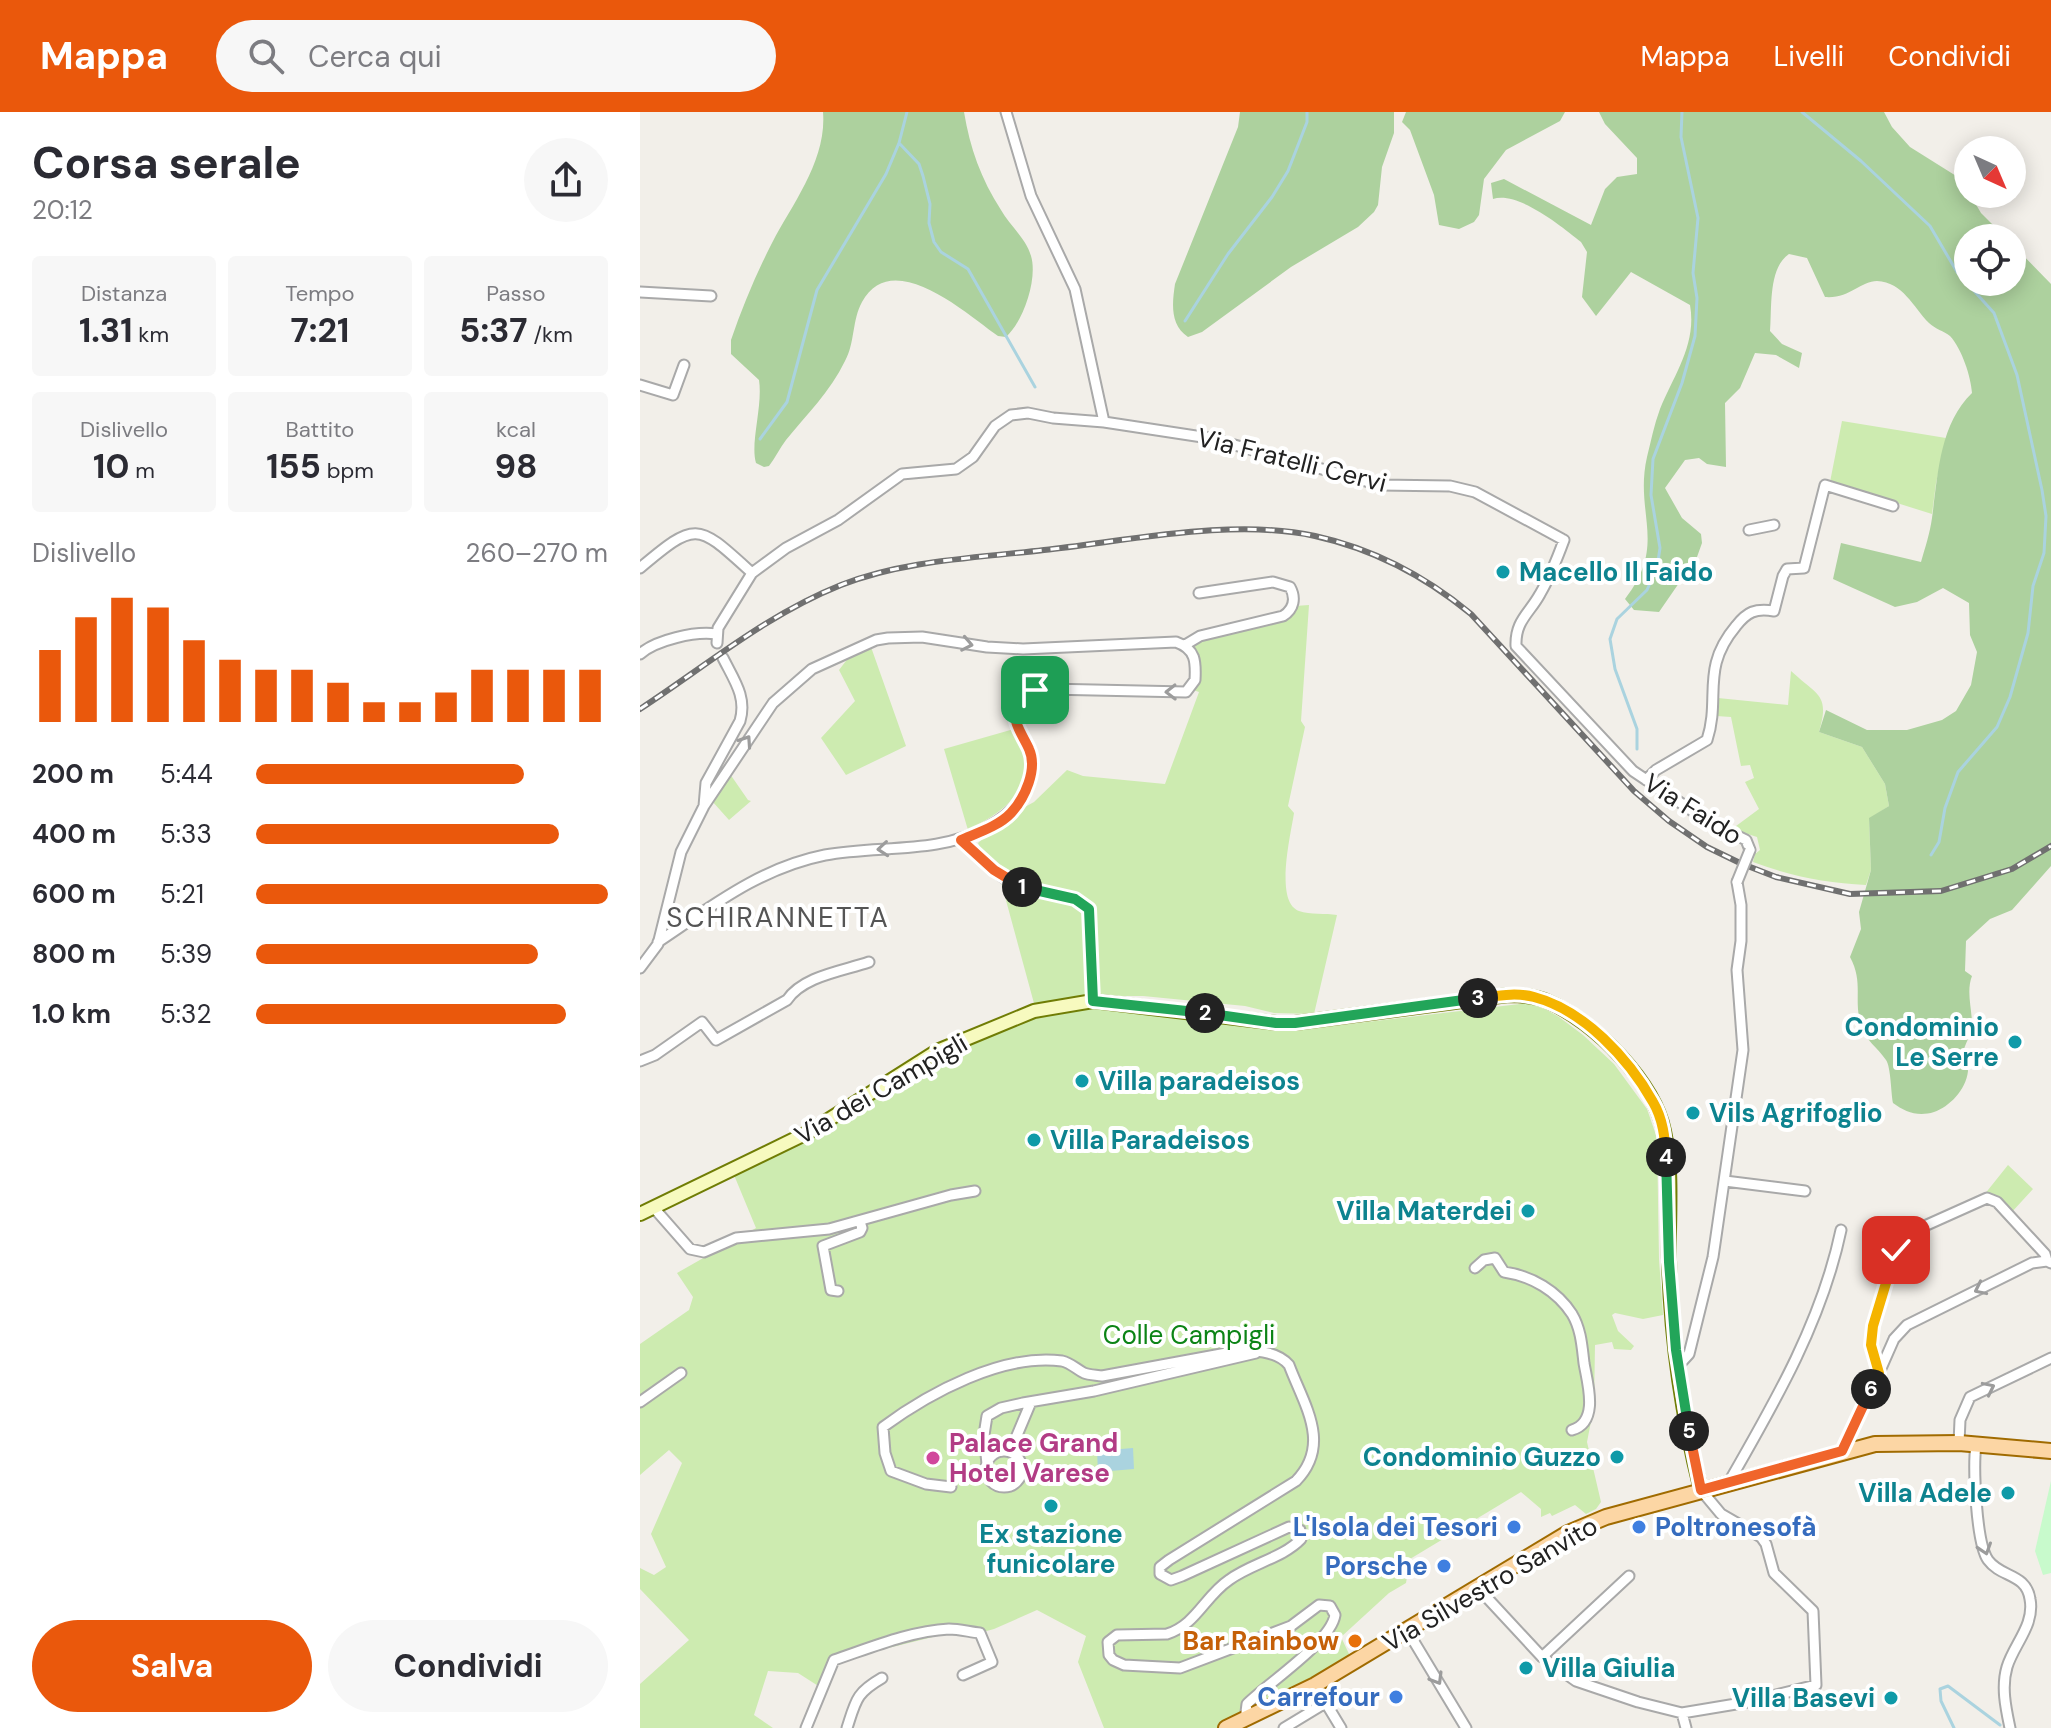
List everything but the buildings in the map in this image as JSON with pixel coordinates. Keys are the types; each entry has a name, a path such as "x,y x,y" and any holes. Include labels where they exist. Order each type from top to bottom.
{"main road":[{"name":"Via Silvestro Sanvito","path":"1226,1728 1315,1685 1577,1528 1729,1482 1875,1444 1959,1443 2051,1451"}],"street":[{"path":"1006,112 1031,196 1075,289 1104,422"},
{"path":"640,292 711,296"},
{"path":"640,385 673,395 684,365"},
{"name":"Via Fratelli Cervi","path":"752,573 786,548 838,520 902,474 956,469 964,464 995,426 1011,415 1028,413 1209,438 1380,485 1439,485 1467,489 1564,540"},
{"path":"1646,780 1656,770 1707,740 1714,663 1744,616 1758,610 1774,611 1787,569 1804,568 1825,485 1893,506"},
{"path":"1749,530 1774,525"},
{"path":"640,568 678,537 695,533 722,546 752,573 717,638 705,633 655,643 640,654"},
{"name":"Via Faido","path":"1564,540 1538,599 1519,622 1516,646 1633,771 1709,822 1750,844 1737,882 1741,905 1737,970 1743,1050 1725,1181 1713,1257 1689,1354 1678,1366"},
{"path":"1185,645 1200,636 1283,616 1291,609 1294,598 1290,587 1273,582 1199,593"},
{"path":"640,968 658,942 681,852 704,806 773,703 812,669 876,640 922,637 1023,649 1176,642 1185,645 1196,660 1195,680 1186,692 1048,689 1035,690 1022,699 1015,714 1031,753 1032,770 1027,787 1010,815 961,840 824,856 774,870 737,888 658,942"},
{"path":"704,806 706,783 740,721 743,704 740,691 723,658"},
{"path":"961,840 994,870 1017,885 1075,899 1089,909 1093,1001"},
{"path":"640,1061 655,1055 702,1022 716,1040 787,1000 812,980 869,962"},
{"name":"Via dei Campigli","path":"640,1214 809,1132 937,1051 1034,1011 1093,1001 1295,1023 1508,995 1531,996 1550,1002 1573,1016 1619,1055 1654,1104 1664,1131 1669,1262 1678,1366 1701,1490"},
{"path":"1725,1181 1805,1191"},
{"path":"654,1208 695,1252 704,1252 736,1238 829,1229 975,1191"},
{"path":"1842,1451 1879,1373 1894,1339 1907,1325 2032,1263 2049,1262 1997,1202 1987,1198 1900,1237 1873,1326 1871,1345 1879,1373"},
{"path":"838,1291 831,1290 823,1246 860,1232 860,1222"},
{"path":"1729,1482 1805,1341 1821,1304 1841,1230"},
{"path":"1475,1268 1484,1260 1495,1258 1504,1272 1536,1281 1556,1295 1572,1315 1583,1346 1590,1405 1585,1421 1572,1430"},
{"path":"951,1487 926,1484 891,1471 885,1453 883,1427 929,1397 975,1376 1009,1365 1064,1361 1086,1374 1102,1376 1226,1351 1263,1352 1283,1359 1289,1365 1315,1431 1310,1464 1296,1481 1164,1564 1160,1567 1160,1574 1171,1580 1182,1576 1289,1527 1300,1530 1301,1539 1226,1582 1190,1622 1175,1632 1117,1635 1108,1642 1107,1648 1113,1660 1124,1665 1180,1668 1291,1626 1319,1605 1330,1606 1335,1615 1332,1624 1306,1653 1247,1704 1248,1719"},
{"path":"987,1464 994,1454 1010,1452 1019,1459 1022,1469 1015,1483 1004,1487 994,1483 987,1475 984,1435 987,1416 1001,1408 1094,1391 1263,1352"},
{"path":"1959,1443 1960,1420 1970,1397 2051,1358"},
{"path":"640,1402 681,1373"},
{"path":"1010,1452 1031,1402"},
{"path":"1976,1445 1973,1472 1984,1554 1994,1566 2025,1584 2031,1604 2027,1624 2007,1667 2005,1706 2010,1728"},
{"path":"1478,1588 1542,1657 1576,1681 1638,1702 1682,1713 1748,1702 1816,1685 1813,1611 1774,1573 1761,1537 1721,1514 1701,1490"},
{"path":"1542,1657 1629,1576"},
{"path":"806,1728 834,1660 895,1640 948,1629 980,1633 992,1662 963,1675"},
{"path":"1407,1630 1466,1728"},
{"path":"847,1728 856,1700 864,1688 882,1678"},
{"path":"1315,1685 1341,1728"},
{"path":"1284,1728 1327,1702"},
{"path":"1682,1713 1686,1728"}],"green space":[{"path":"823,112 964,112 982,175 1029,250 1033,265 1031,288 1018,321 1006,337 998,336 949,301 910,282 892,281 875,286 859,309 848,354 839,372 769,466 764,467 756,463 755,455 759,380 731,354 731,340 760,267 814,164 823,130"},
{"path":"1240,112 1394,112 1394,133 1382,167 1378,205 1374,212 1358,227 1291,267 1202,332 1188,337 1175,320 1175,284 1238,127"},
{"path":"1406,112 1565,112 1560,121 1506,150 1484,179 1479,215 1474,222 1459,229 1439,225 1434,195 1410,130 1402,122"},
{"path":"1599,112 1884,112 1892,127 1910,147 1954,175 1954,208 1978,208 1992,224 1954,224 1954,296 2026,296 2026,258 2051,284 2051,866 2012,910 1990,919 1966,941 1965,971 1972,976 1969,994 1972,1028 1963,1054 1967,1078 1956,1097 1934,1112 1912,1113 1893,1103 1888,1063 1865,1035 1861,1025 1858,983 1850,957 1861,929 1859,912 1871,870 1869,818 1889,806 1885,784 1862,747 1819,732 1826,710 1867,730 1907,730 1942,720 1956,711 1971,685 1977,652 1970,635 1969,603 1943,588 1917,602 1895,607 1833,579 1841,543 1921,562 1930,529 1946,436 1961,406 1972,393 1965,363 1950,336 1929,323 1907,296 1894,286 1877,281 1841,295 1825,297 1807,258 1789,254 1782,260 1774,278 1770,331 1782,344 1802,353 1799,368 1776,355 1755,353 1740,388 1725,403 1726,467 1707,464 1699,458 1685,460 1665,488 1682,518 1701,534 1702,543 1697,557 1659,612 1634,610 1625,599 1645,562 1644,477 1647,457 1660,409 1687,346 1690,305 1631,272 1596,316 1582,297 1587,252 1581,242 1527,205 1503,198 1493,199 1491,183 1504,179 1591,225 1605,189 1617,177 1637,174 1637,158 1605,124"},
{"path":"1842,421 1946,438 1932,514 1830,482"},
{"path":"1309,605 1301,721 1305,727 1288,806 1294,813 1286,882 1291,905 1299,911 1337,915 1314,1014 1274,1013 1245,1006 1143,996 1097,996 1090,906 1072,896 1037,888 1011,877 988,859 978,843 1010,815 1034,802 1067,770 1083,776 1165,784 1199,692 1190,689 1195,680 1185,645 1192,639 1283,616 1295,606"},
{"path":"871,647 906,746 846,775 821,738 855,701 839,670 849,657"},
{"path":"1791,671 1815,691 1822,703 1819,732 1862,747 1885,784 1889,806 1869,819 1871,870 1866,885 1809,878 1753,862 1760,850 1757,837 1732,829 1759,809 1745,782 1754,778 1750,765 1741,766 1731,717 1716,716 1718,698 1788,705"},
{"path":"1014,729 1024,764 1018,790 999,812 968,830 944,749"},
{"path":"730,774 751,801 729,820 712,801"},
{"path":"1001,882 1027,895 1078,906 1086,913 1093,997 1035,1007"},
{"name":"Colle Campigli","path":"1096,1003 1279,1030 1528,1003 1559,1017 1614,1064 1647,1109 1657,1138 1663,1315 1643,1319 1615,1313 1612,1315 1618,1331 1634,1346 1631,1350 1614,1349 1612,1342 1595,1345 1594,1406 1587,1442 1601,1502 1586,1514 1575,1505 1552,1516 1550,1513 1541,1517 1541,1509 1521,1492 1410,1559 1406,1583 1389,1593 1341,1637 1350,1656 1282,1700 1218,1728 1104,1728 1078,1662 1086,1636 1037,1610 976,1634 949,1633 836,1661 823,1689 798,1673 768,1671 754,1715 773,1728 640,1728 640,1684 689,1640 640,1589 640,1568 654,1575 666,1567 651,1534 682,1463 669,1450 640,1475 640,1344 689,1310 693,1297 677,1273 756,1228 734,1175 810,1140 937,1054 1034,1014"},
{"path":"2008,1165 2033,1189 2011,1213 1984,1195"},
{"path":"2051,1481 2051,1573 2043,1575 2035,1551"}],"water":[{"path":"1133,1448 1134,1469 1098,1472 1097,1451"}],"waterway":[{"path":"907,112 899,143 919,164 930,204 929,223 934,242 941,252 968,269 1035,387"},
{"path":"1185,321 1228,254 1288,171 1307,122 1307,112"},
{"path":"1637,749 1637,729 1615,669 1610,639 1617,619 1647,590 1657,568 1660,548 1651,495 1653,459 1682,383 1695,336 1697,298 1693,273 1698,218 1681,137 1682,112"},
{"path":"1802,112 1861,161 1930,226 1957,272 1994,313 2017,375 2042,490 2046,516 2044,553 2033,586 2028,633 2010,697 1997,727 1958,772 1945,808 1939,842 1931,855"},
{"path":"760,439 787,402 817,290 886,174 899,143"},
{"path":"1954,1728 1941,1701 1940,1689 1948,1686 2000,1725"}],"railway":[{"path":"640,709 787,611 841,585 890,570 941,561 1180,533 1250,529 1283,531 1315,536 1378,556 1454,600 1471,614 1634,791 1669,821 1707,847 1740,863 1776,877 1850,894 1941,891 2012,869 2051,846"}],"place":[{"name":"Macello Il Faido","path":"1503,572"},
{"name":"Condominio Le Serre","path":"2015,1042"},
{"name":"Villa paradeisos","path":"1082,1081"},
{"name":"Vils Agrifoglio","path":"1693,1113"},
{"name":"Villa Paradeisos","path":"1034,1140"},
{"name":"Villa Materdei","path":"1528,1211"},
{"name":"Condominio Guzzo","path":"1617,1457"},
{"name":"Palace Grand Hotel Varese","path":"933,1458"},
{"name":"Villa Adele","path":"2008,1493"},
{"name":"Ex stazione funicolare","path":"1051,1506"},
{"name":"L'Isola dei Tesori","path":"1514,1527"},
{"name":"Poltronesofà","path":"1639,1527"},
{"name":"Porsche","path":"1444,1566"},
{"name":"Bar Rainbow","path":"1355,1641"},
{"name":"Villa Giulia","path":"1526,1668"},
{"name":"Carrefour","path":"1396,1697"},
{"name":"Villa Basevi","path":"1891,1698"}],"district":[{"name":"SCHIRANNETTA","path":"778,917"}],"route":[{"path":"1035,690 1022,699 1015,714 1031,753 1032,770 1027,787 1010,815 961,840 994,870 1017,885 1075,899 1089,909 1093,1001 1295,1023 1459,1000 1531,996 1550,1002 1575,1017 1619,1055 1654,1104 1664,1131 1676,1350 1701,1490 1842,1451 1879,1373 1871,1345 1873,1326 1896,1250"}]}
